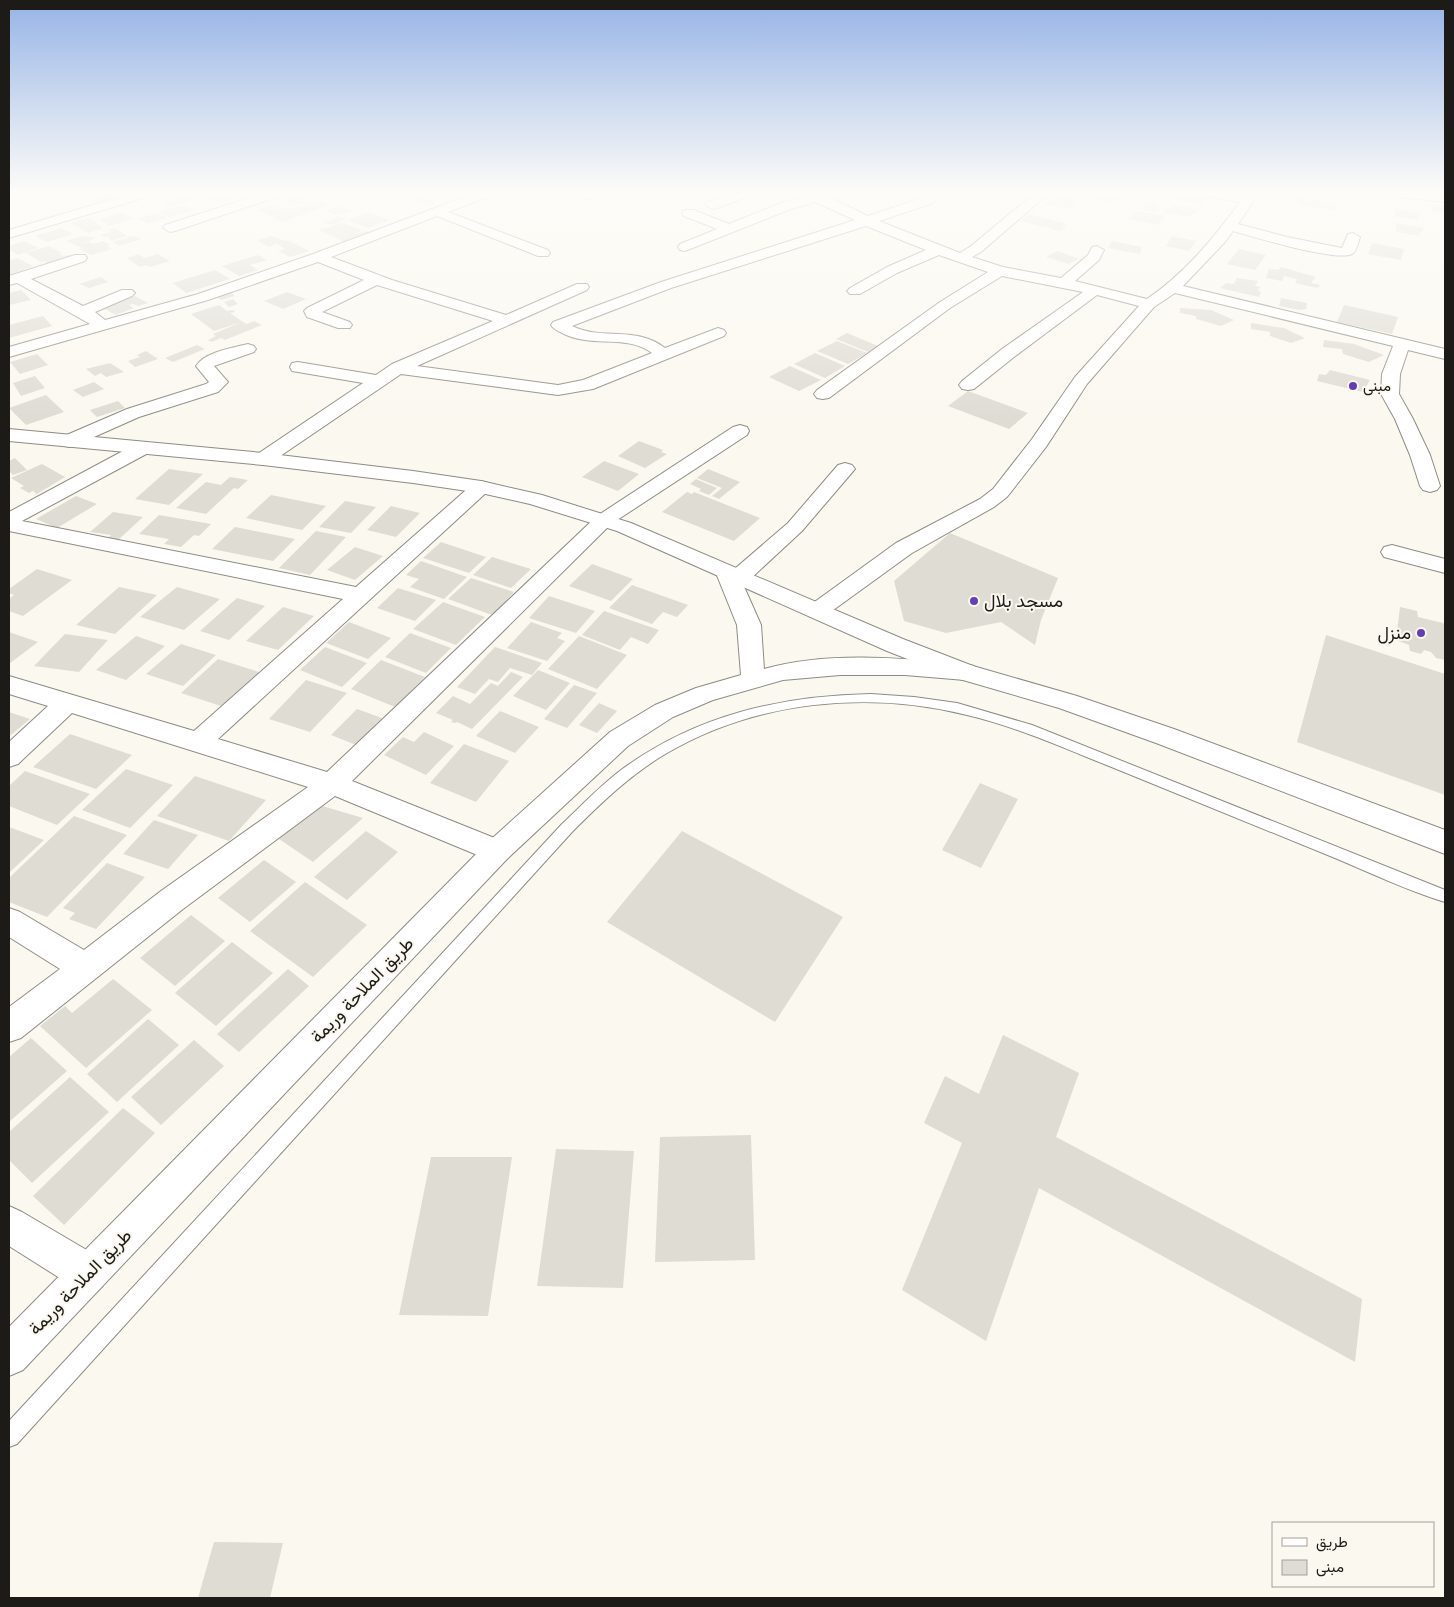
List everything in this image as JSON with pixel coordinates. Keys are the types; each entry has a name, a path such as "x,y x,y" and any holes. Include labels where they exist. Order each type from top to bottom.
{"street":[{"path":"13,280 50,268"},
{"path":"9,352 202,297 286,268"},
{"path":"347,268 508,320"},
{"path":"664,355 652,344 637,339 584,336 559,325 666,285 718,268"},
{"path":"856,291 897,268"},
{"path":"991,268 1096,290 1149,304"},
{"path":"1063,284 1081,268"},
{"path":"817,611 898,552 987,503 1000,493 1039,443 1081,381 1149,304 1174,288 1192,268"},
{"path":"823,394 945,305 1000,271"},
{"path":"344,325 318,317 312,314 312,311 377,279"},
{"path":"13,280 82,312 103,326"},
{"path":"263,459 398,368 582,287"},
{"path":"1174,288 1445,354"},
{"path":"968,384 1096,290"},
{"path":"82,312 127,293"},
{"path":"398,368 558,390 572,389 617,374 718,333"},
{"path":"1402,344 1391,374 1390,394 1404,419 1420,455 1430,486"},
{"path":"69,441 126,416 212,388 219,382 204,366 210,361 248,349"},
{"path":"298,367 379,381"},
{"path":"9,1027 172,900 332,784 604,520 740,431"},
{"path":"9,435 263,459 481,487 535,499 604,520 966,672 1068,702 1165,736 1445,842"},
{"path":"9,520 143,448"},
{"path":"733,575 795,527 845,469"},
{"path":"198,742 481,487"},
{"path":"9,524 360,595"},
{"path":"1392,552 1445,566"},
{"path":"733,575 749,625 753,679"},
{"name":"طريق الملاحة وريمة","path":"9,1356 497,851 619,739 664,711 705,694 783,672 840,667 905,667 966,672"},
{"path":"9,685 332,784 497,851"},
{"path":"9,756 68,702"},
{"path":"9,922 86,968"},
{"path":"9,1225 88,1273"}],"lane":[{"path":"9,1436 567,828 627,773 660,751 730,719 799,702 838,698 887,699 957,708 997,718 1037,732 1445,896"}],"building":[{"path":"9,268 28,268 9,275"},
{"path":"225,268 255,268 258,270 239,276"},
{"path":"1284,268 1316,277 1311,283 1321,285 1317,288 1295,283 1297,279 1284,276 1282,281 1266,278 1269,269 1278,270"},
{"path":"215,270 230,279 186,293 173,283"},
{"path":"101,277 108,282 89,288 79,284"},
{"path":"1237,278 1258,281 1255,286 1260,287 1258,291 1261,292 1259,297 1220,288 1226,283 1234,284"},
{"path":"21,290 31,300 9,305 9,293"},
{"path":"230,292 235,296 221,300 216,296"},
{"path":"287,292 306,299 283,309 264,301"},
{"path":"135,296 148,303 138,306 129,305 134,308 116,315 103,308"},
{"path":"1281,298 1307,303 1306,309 1300,310 1279,306"},
{"path":"233,299 238,304 229,307 224,302"},
{"path":"219,305 227,311 233,310 235,312 230,313 247,324 254,321 262,325 225,340 221,338 212,342 208,340 216,336 213,334 241,322 214,331 191,314"},
{"path":"1344,305 1398,317 1392,334 1337,322"},
{"path":"1180,308 1211,310 1234,320 1221,326 1196,319 1196,316 1180,313"},
{"path":"43,316 52,326 9,338 9,325"},
{"path":"1251,323 1284,328 1305,338 1291,343 1270,336 1270,332 1251,329"},
{"path":"847,333 878,346 868,352 836,339"},
{"path":"1324,340 1354,344 1384,355 1369,362 1343,354 1342,349 1323,347"},
{"path":"837,341 867,353 848,364 817,351"},
{"path":"197,345 205,349 173,362 165,358"},
{"path":"146,351 158,359 135,367 128,361 140,357 137,355"},
{"path":"815,353 845,366 825,378 794,364"},
{"path":"37,354 48,365 20,374 10,362"},
{"path":"110,363 124,372 106,377 101,373 95,376 86,369"},
{"path":"790,366 821,380 799,391 769,377"},
{"name":"مبنى","path":"1330,370 1370,380 1363,392 1317,381 1319,374 1326,375"},
{"path":"35,376 45,388 21,396 13,383"},
{"path":"94,382 104,389 83,397 73,390"},
{"path":"968,391 1028,413 1009,429 948,406"},
{"path":"46,395 64,412 26,425 9,408"},
{"path":"118,401 125,408 97,417 90,410"},
{"path":"639,441 663,450 661,452 667,454 645,468 618,456"},
{"path":"15,458 27,470 13,475 9,471 9,461"},
{"path":"604,461 639,474 618,491 582,477"},
{"path":"42,464 65,477 37,494 33,491 29,493 20,488 24,486 11,478"},
{"path":"169,469 203,474 169,505 135,499"},
{"path":"708,469 740,482 719,499 712,496 722,488 697,478"},
{"path":"230,477 248,480 238,489 234,488 206,514 176,508 206,482 221,485"},
{"path":"696,479 717,488 709,495 699,491 701,489 690,484"},
{"path":"687,492 692,494 694,492 760,518 734,541 662,512"},
{"path":"271,495 326,506 302,530 246,518"},
{"path":"76,496 97,504 57,528 36,519"},
{"path":"345,501 376,507 351,533 319,527"},
{"path":"391,506 420,513 396,537 367,530"},
{"path":"113,512 143,517 117,541 107,539 111,535 90,532"},
{"path":"159,515 211,524 199,536 194,535 181,547 164,544 169,539 139,534"},
{"path":"235,527 295,539 273,561 212,549"},
{"path":"316,531 346,537 310,575 279,568"},
{"name":"مسجد بلال","path":"950,533 1058,578 1041,620 1035,645 1001,622 946,633 904,621 894,581"},
{"path":"441,542 486,557 469,573 423,558"},
{"path":"355,547 383,556 355,580 327,570"},
{"path":"492,557 531,569 511,588 473,575"},
{"path":"421,561 467,577 444,599 410,587 419,579 406,575"},
{"path":"592,564 633,579 611,601 569,586"},
{"path":"37,569 72,580 23,616 9,611 9,599 14,595 9,593 9,589"},
{"path":"471,578 514,592 492,615 448,599"},
{"path":"632,585 688,605 677,617 663,612 652,624 609,608"},
{"path":"119,587 157,595 115,634 76,625"},
{"path":"177,587 220,599 184,630 140,617"},
{"path":"398,588 436,600 415,621 377,608"},
{"path":"549,596 595,611 576,633 529,618"},
{"path":"237,598 265,606 229,640 200,631"},
{"path":"443,602 485,617 456,645 413,629"},
{"path":"283,607 314,616 278,650 246,641"},
{"name":"منزل","path":"1400,607 1417,611 1418,617 1445,625 1445,660 1436,658 1431,652 1424,650 1421,654 1410,651 1409,645 1396,640"},
{"path":"604,611 659,630 648,644 631,637 620,650 582,635"},
{"path":"349,622 391,638 368,659 326,643"},
{"path":"531,622 562,633 557,638 565,641 547,661 507,648"},
{"path":"9,632 38,642 9,664"},
{"path":"410,633 451,648 426,673 385,657"},
{"path":"65,634 108,640 79,672 34,666"},
{"path":"1326,635 1445,674 1445,795 1297,742"},
{"path":"136,636 165,646 126,680 96,670"},
{"path":"579,636 627,655 597,689 548,669"},
{"path":"181,644 216,655 183,686 146,674"},
{"path":"325,647 367,663 342,687 300,670"},
{"path":"495,647 542,663 532,675 510,668 498,682 489,679 475,694 457,687"},
{"path":"218,659 262,673 227,708 181,693"},
{"path":"381,660 425,677 395,707 351,689"},
{"path":"538,670 570,683 546,710 513,696"},
{"path":"511,672 523,677 472,729 457,722 451,722 453,720 436,713 453,696 470,704 491,683 498,686"},
{"path":"306,680 347,693 310,732 269,719"},
{"path":"574,685 597,693 567,728 544,719"},
{"path":"599,703 617,711 597,733 579,725"},
{"path":"357,709 382,718 356,745 331,735"},
{"path":"500,711 539,727 515,753 476,736"},
{"path":"9,712 30,719 11,735 9,734"},
{"path":"424,732 454,746 426,775 384,755 403,737 414,742"},
{"path":"70,734 132,755 96,789 33,767"},
{"path":"464,744 509,761 476,802 430,783"},
{"path":"126,769 173,785 130,828 82,810"},
{"path":"25,771 90,794 57,825 9,806 9,786"},
{"path":"195,776 266,800 229,841 157,816"},
{"path":"980,783 1018,799 981,868 942,850"},
{"path":"319,805 363,818 313,862 279,839"},
{"path":"74,816 127,835 47,917 9,902 9,878"},
{"path":"154,820 198,835 168,869 123,854"},
{"path":"9,827 44,840 10,872 9,872"},
{"path":"366,831 398,852 347,900 314,877"},
{"path":"682,831 843,917 775,1022 607,922"},
{"path":"264,860 296,882 250,922 218,898"},
{"path":"107,863 145,877 96,929 69,919 75,913 63,908"},
{"path":"305,882 367,925 313,977 250,931"},
{"path":"191,915 225,941 175,986 140,958"},
{"path":"232,942 273,973 216,1026 175,993"},
{"path":"288,969 309,986 239,1052 217,1034"},
{"path":"113,979 152,1010 86,1068 40,1026 65,1006 72,1013"},
{"path":"148,1019 179,1045 117,1102 87,1074"},
{"path":"1003,1035 1079,1073 1056,1137 1362,1299 1355,1362 1039,1188 986,1341 902,1290 962,1143 924,1123 945,1076 979,1094"},
{"path":"31,1038 67,1071 9,1122 9,1057"},
{"path":"194,1040 224,1066 161,1125 131,1097"},
{"path":"70,1077 109,1112 32,1183 9,1160 9,1132"},
{"path":"123,1108 155,1133 64,1225 33,1196"},
{"path":"751,1135 755,1260 655,1262 660,1137"},
{"path":"556,1149 634,1151 623,1288 537,1286"},
{"path":"431,1157 512,1157 488,1316 399,1315"},
{"path":"214,1542 283,1543 270,1598 198,1598"}],"place":[{"name":"مبنى","path":"1353,386"},
{"name":"مسجد بلال","path":"974,601"},
{"name":"منزل","path":"1421,633"}]}
